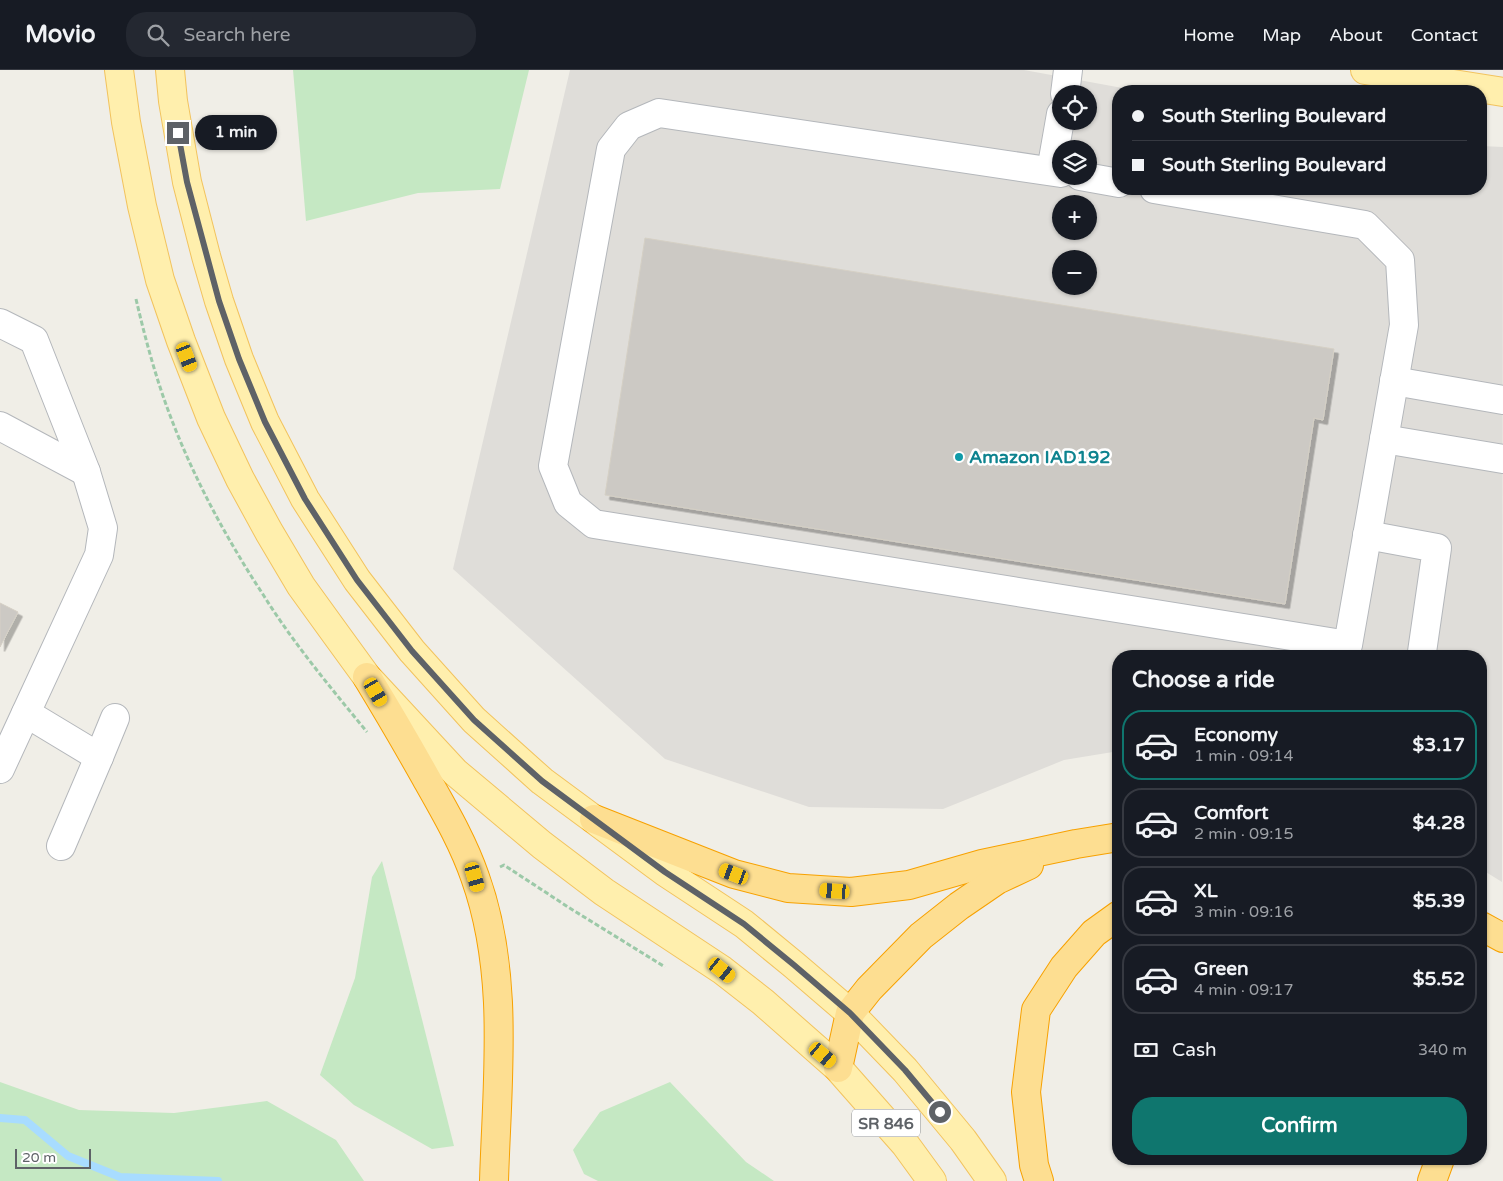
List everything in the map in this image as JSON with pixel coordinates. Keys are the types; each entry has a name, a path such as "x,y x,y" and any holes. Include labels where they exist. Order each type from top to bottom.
{"highway":[{"path":"368,676 461,841 487,916 494,952 499,1020 494,1181"},
{"path":"594,819 734,874 788,888 851,892 909,885 982,864 1112,838"},
{"path":"838,1068 850,1013 869,989 921,936 959,906 997,880 1076,844"},
{"path":"1039,1181 1034,1165 1026,1092 1036,1010 1064,966 1094,934 1112,920"},
{"path":"1487,929 1503,938"},
{"path":"1432,1181 1438,1165"}],"main road":[{"name":"SR 846","path":"119,70 134,167 160,280 181,341 211,418 248,494 301,586 368,676 455,772 527,833 604,892 722,970 763,1002 838,1068 905,1144 932,1181"},
{"name":"SR 846","path":"170,70 173,101 187,182 219,301 239,359 265,422 305,499 357,580 412,651 474,720 542,781 665,872 744,924 850,1013 905,1070 963,1140 992,1181"},
{"path":"1365,70 1459,85"},
{"path":"1487,89 1503,92"}],"lane":[{"path":"1066,85 1068,70"},
{"path":"1052,171 659,113 629,126 611,149 554,466 568,503 594,524 1348,645 1404,325 1400,260 1365,225 1189,195"},
{"path":"1097,179 1112,182"},
{"path":"0,323 34,340 86,472 103,528 99,555 0,769"},
{"path":"1394,381 1503,400"},
{"path":"0,426 86,472"},
{"path":"1384,439 1503,458"},
{"path":"1367,535 1437,548 1422,650"},
{"path":"26,713 99,757"},
{"path":"61,846 115,718"}],"shaded area":[{"path":"570,70 1024,70 1112,86 1112,195 1487,195 1487,146 1503,147 1502,882 1487,873 1487,650 1112,650 1112,752 1064,760 943,809 809,807 665,759 453,569"}],"green space":[{"path":"293,70 529,70 500,189 418,193 306,221"},
{"path":"382,861 454,1146 432,1149 354,1105 320,1075 355,978 372,877"},
{"path":"0,1082 79,1110 174,1113 267,1101 336,1140 364,1181 0,1181"},
{"path":"670,1082 746,1162 774,1181 598,1181 584,1174 573,1150 600,1112"}],"building":[{"name":"Amazon IAD192","path":"645,238 1334,349 1323,420 1314,418 1285,604 605,495"},
{"path":"0,603 18,612 0,647"}],"waterway":[{"path":"0,1118 25,1120 68,1156 120,1177 218,1181"}],"place":[{"name":"Amazon IAD192","path":"959,457"}],"route":[{"path":"178,133 187,182 219,301 239,359 265,422 305,499 357,580 412,651 474,720 542,781 665,872 744,924 850,1013 905,1070 940,1112"}]}
